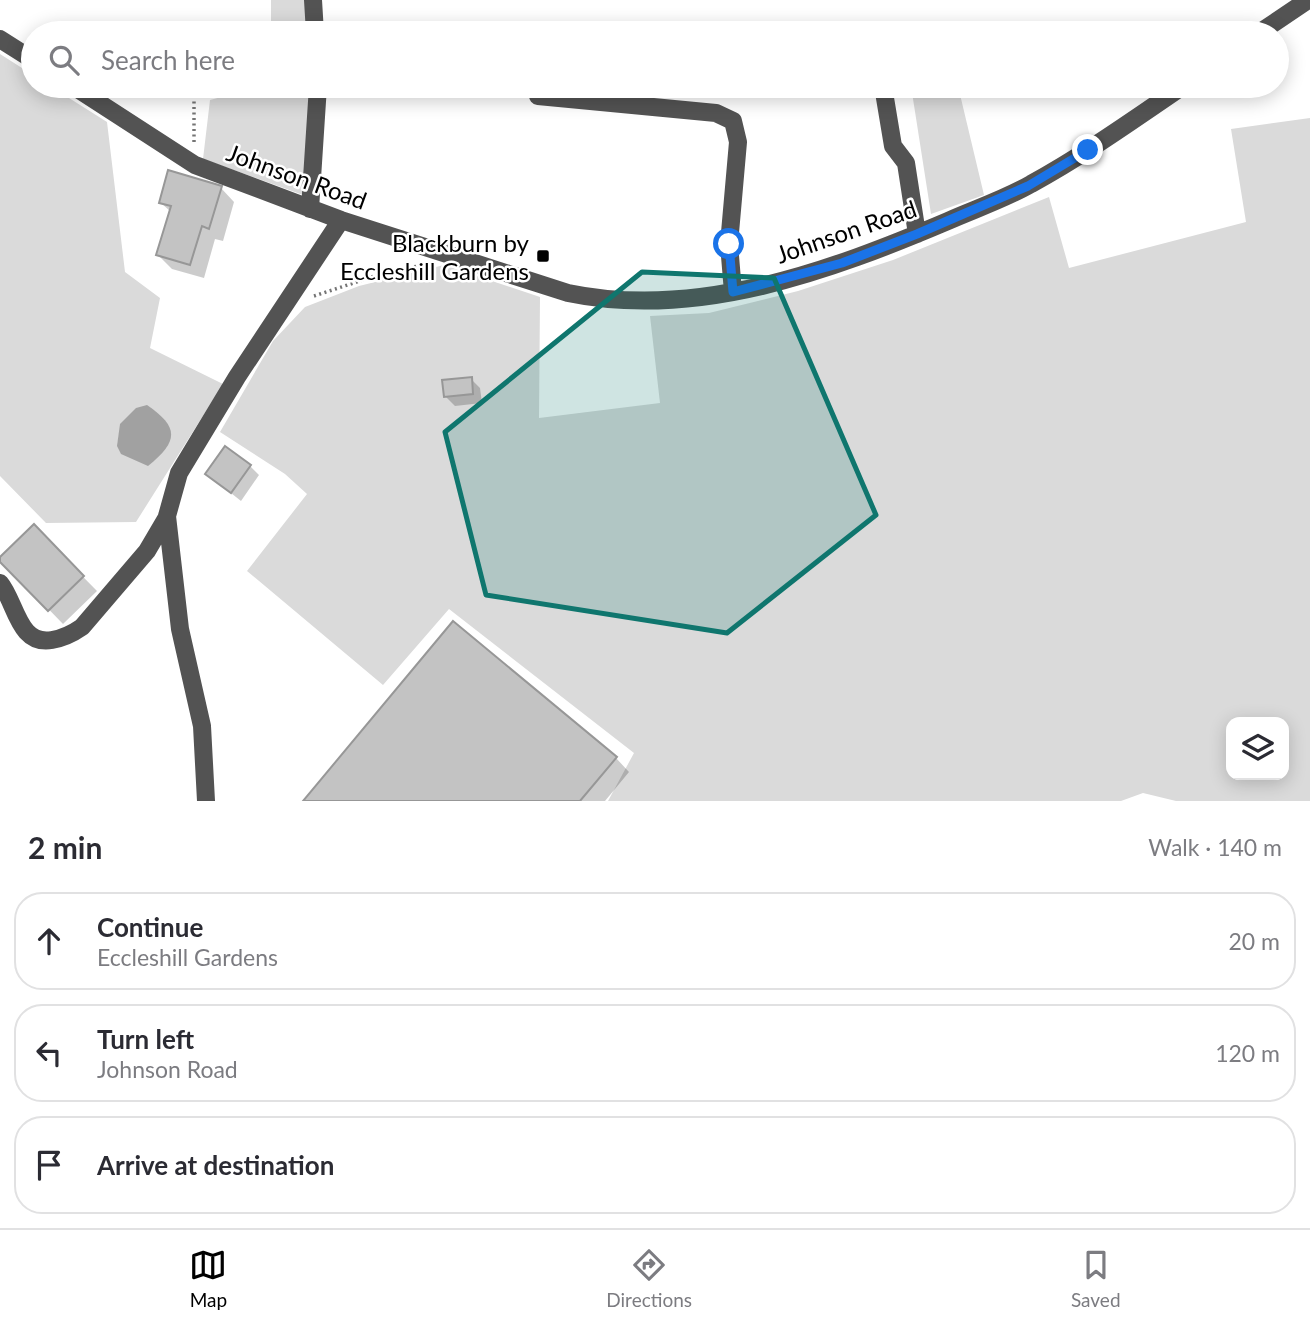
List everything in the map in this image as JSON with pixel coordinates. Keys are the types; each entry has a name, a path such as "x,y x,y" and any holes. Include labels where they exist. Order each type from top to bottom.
{"street":[{"path":"313,0 314,21"},
{"path":"1277,21 1308,0"},
{"path":"0,39 21,52"},
{"name":"Johnson Road","path":"92,98 195,165 341,220 568,293 601,300 674,301 733,292 842,263 917,234 1028,186 1088,150 1164,98"},
{"path":"310,209 317,98"},
{"path":"559,98 716,113 733,121 738,142 729,244 733,292"},
{"path":"885,98 893,146 906,163 917,234"},
{"path":"0,583 11,600 17,618 30,636 47,641 70,636 82,626 148,551 167,517 179,473 237,377 341,220"},
{"path":"167,517 180,629 202,726 206,801"}],"path":[{"path":"194,98 195,165"},
{"path":"291,298 314,296 384,273 436,262 447,254"}],"highlighted area":[{"path":"642,272 774,278 876,515 727,633 486,595 445,432"}],"shaded area":[{"path":"271,0 307,0 308,21 271,21"},
{"path":"0,54 21,67 21,98 69,98 107,122 125,272 160,298 150,348 223,384 136,522 46,523 0,476"},
{"path":"310,98 303,195 203,159 210,100"},
{"path":"913,98 961,98 984,195 931,214"},
{"path":"1310,118 1310,801 1176,801 1143,793 1121,801 608,801 634,753 449,609 383,685 247,571 307,494 285,474 220,432 273,341 305,307 359,286 444,265 540,297 539,418 660,403 650,316 709,313 798,291 893,260 1049,197 1069,268 1246,222 1231,129"},
{"path":"147,405 165,420 171,434 165,449 148,466 121,454 117,446 120,424 136,408"}],"building":[{"path":"168,170 222,186 209,229 202,226 190,265 156,255 171,206 159,203"},
{"path":"472,377 473,394 444,397 442,380"},
{"path":"225,446 251,465 231,493 205,474"},
{"path":"34,524 84,576 48,611 0,562 0,557"},
{"path":"453,621 617,757 580,801 303,801"}],"place":[{"name":"Blackburn by Eccleshill Gardens","path":"543,256"}],"route":[{"path":"729,244 733,292 771,283 842,263 917,234 1028,186 1088,150"}]}
